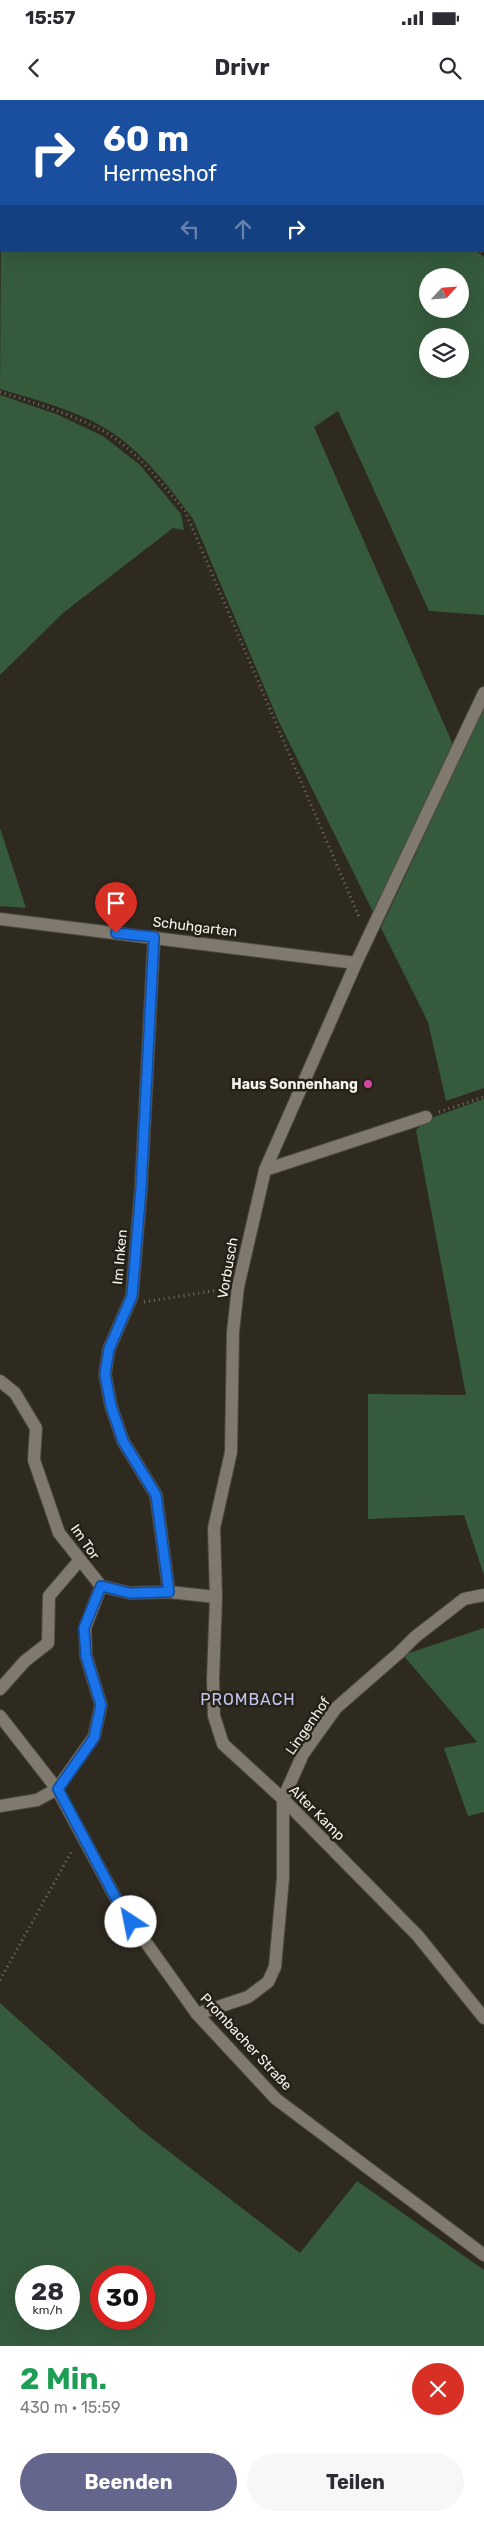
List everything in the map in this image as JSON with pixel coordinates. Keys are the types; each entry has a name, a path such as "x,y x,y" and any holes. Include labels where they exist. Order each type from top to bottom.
{"street":[{"name":"Vorbusch","path":"216,1598 214,1528 231,1452 233,1332 238,1287 265,1170 356,963 484,693"},
{"name":"Schuhgarten","path":"0,919 356,963"},
{"name":"Im Inken","path":"154,937 141,1189 132,1296 109,1349 105,1374 111,1406 123,1441 156,1495 169,1592"},
{"path":"265,1170 426,1116"},
{"name":"Im Tor","path":"0,1381 15,1393 36,1428 34,1460 59,1533 79,1561 101,1586"},
{"path":"0,1689 25,1661 48,1643 49,1596 79,1561"},
{"path":"0,1806 37,1800 58,1789 94,1738 101,1705 86,1656 84,1628 101,1586 130,1593 169,1592 216,1598"},
{"name":"Lingenhof","path":"196,2014 248,1997 268,1982 275,1967 283,1878 283,1799 303,1754 336,1708 415,1637 464,1599 484,1595"},
{"name":"Alter Kamp","path":"216,1598 214,1716 223,1744 283,1799 418,1936 484,2018"},
{"name":"Prombacher Straße","path":"0,1716 58,1789 120,1906 196,2014 276,2099 484,2255"}],"path":[{"path":"0,392 56,410 106,433 143,463 185,510 369,938"},
{"path":"426,1116 484,1097"},
{"path":"129,1304 238,1287"},
{"path":"0,1980 59,1873 83,1837"}],"green space":[{"path":"1,252 477,252 484,257 484,615 429,611 338,411 314,427 454,747 375,916 279,722 193,519 142,457 105,428 81,416 0,389"},
{"path":"0,395 56,414 103,436 140,465 181,514 184,530 173,528 63,613 0,675"},
{"path":"484,707 484,1088 446,1101 428,1022 381,928"},
{"path":"0,828 26,908 0,906"},
{"path":"484,1099 484,1575 464,1515 368,1519 368,1394 466,1395 416,1130 428,1119"},
{"path":"484,1628 484,1812 468,1816 444,1748 477,1742 403,1655"},
{"path":"0,2003 140,2129 300,2253 357,2181 484,2270 484,2346 0,2346"}],"place":[{"name":"Haus Sonnenhang","path":"368,1084"}],"district":[{"name":"PROMBACH","path":"248,1699"}],"route":[{"path":"116,933 154,937 141,1189 132,1296 109,1349 105,1374 111,1406 123,1441 156,1495 169,1592 130,1593 101,1586 84,1628 86,1656 101,1705 94,1738 58,1789 120,1906 131,1922"}]}
